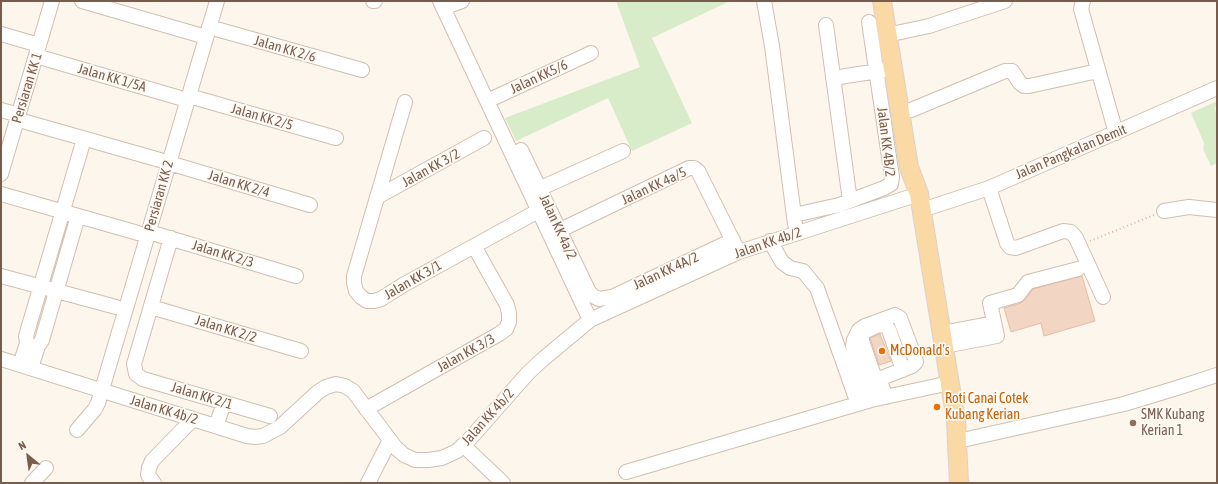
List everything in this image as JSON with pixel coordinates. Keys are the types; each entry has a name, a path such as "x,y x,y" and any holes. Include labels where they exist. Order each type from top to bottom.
{"main road":[{"path":"882,1 894,37 911,110 920,165 920,202"},
{"path":"894,1 894,37 885,70 909,167 920,202 956,421 959,483"}],"street":[{"name":"Persiaran KK 1","path":"1,174 22,119 38,51 52,1"},
{"name":"Jalan KK 2/6","path":"82,1 362,70"},
{"name":"Persiaran KK 2","path":"77,430 97,406 121,307 165,162 188,98 217,1"},
{"path":"462,1 442,4 487,101 535,191 538,210 555,233 593,318"},
{"path":"764,1 772,46 796,233"},
{"path":"894,37 967,12 984,9 1005,1"},
{"path":"1083,1 1082,9 1116,133"},
{"name":"Jalan KK 4B/2","path":"794,215 839,205 888,187 892,180 885,70 869,22"},
{"path":"826,25 850,200"},
{"name":"Jalan KK 1/5A","path":"1,34 38,51 188,98"},
{"name":"Jalan KK5/6","path":"487,101 591,53"},
{"path":"833,78 885,70"},
{"name":"Jalan KK 4B/2","path":"911,110 1005,71 1012,71 1020,83 1024,86 1028,86 1098,71"},
{"name":"Jalan Pangkalan Demit","path":"920,202 989,188 1116,133 1211,95"},
{"name":"Jalan KK 2/5","path":"188,98 336,138"},
{"name":"Jalan KK 3/1","path":"405,102 354,276 356,291 361,297 367,301 381,299 403,285 538,210"},
{"name":"Jalan KK 2/4","path":"1,110 22,119 84,139 310,205"},
{"name":"Jalan KK 3/2","path":"377,197 484,138"},
{"path":"32,345 26,336 84,139"},
{"name":"Jalan KK 4a/2","path":"521,150 535,191 555,233 589,292 599,299"},
{"path":"535,191 623,151"},
{"name":"Jalan KK 4a/5","path":"555,233 691,168 696,169 698,172 736,246"},
{"path":"989,188 1007,243 1010,247 1016,248 1067,231 1074,234 1103,297"},
{"name":"Jalan KK 2/3","path":"1,194 78,216 144,233 171,238 296,276"},
{"name":"Jalan KK 4b/2","path":"1,359 247,436 255,437 263,436 280,427 318,392 326,387 336,384 345,386 353,391 390,440 404,455 415,460 442,458 457,451 528,373 593,318 736,246 770,241 796,233 920,202"},
{"path":"1164,211 1189,207 1217,210"},
{"path":"26,366 32,345 42,340 78,216"},
{"path":"150,310 171,238"},
{"path":"770,241 782,262 790,268 799,270 806,274 817,288 875,400"},
{"name":"Jalan KK 3/3","path":"366,408 506,329 509,322 509,313 506,305 474,246"},
{"name":"Jalan KK 4A/2","path":"599,299 612,297 736,246"},
{"path":"943,339 995,329 990,303 1018,295 1028,282 1078,269"},
{"name":"Jalan KK 2/2","path":"1,276 121,307 150,310 301,351"},
{"path":"593,318 599,299"},
{"name":"Jalan KK 2/1","path":"150,310 134,364 136,374 143,378 270,416"},
{"path":"895,315 900,318 916,360 914,365 873,381 854,352 853,346 856,335 859,330 865,326 895,315"},
{"path":"875,400 873,381 862,341 862,334 868,329 879,325 883,324 886,326 889,330 903,370"},
{"path":"958,441 1124,404 1180,388 1217,375"},
{"path":"626,472 875,400 950,383"},
{"path":"216,426 224,403"},
{"path":"154,483 148,475 148,468 152,461 193,419"},
{"path":"368,483 390,440"},
{"path":"463,445 503,483"},
{"path":"32,483 46,468"}],"path":[{"path":"1080,246 1164,211"}],"green space":[{"path":"616,1 730,1 652,38 692,123 632,151 608,98 516,141 505,118 640,67"},
{"path":"1217,101 1217,106 1215,107 1217,113 1217,163 1211,166 1203,149 1204,143 1191,113"}],"building":[{"path":"1082,276 1095,321 1044,336 1041,323 1011,332 1004,308 1021,303 1033,289"},
{"path":"880,334 891,361 879,365 870,338"}],"place":[{"name":"McDonald's","path":"882,351"},
{"name":"Roti Canai Cotek Kubang Kerian","path":"937,407"},
{"name":"SMK Kubang Kerian 1","path":"1133,423"}]}
